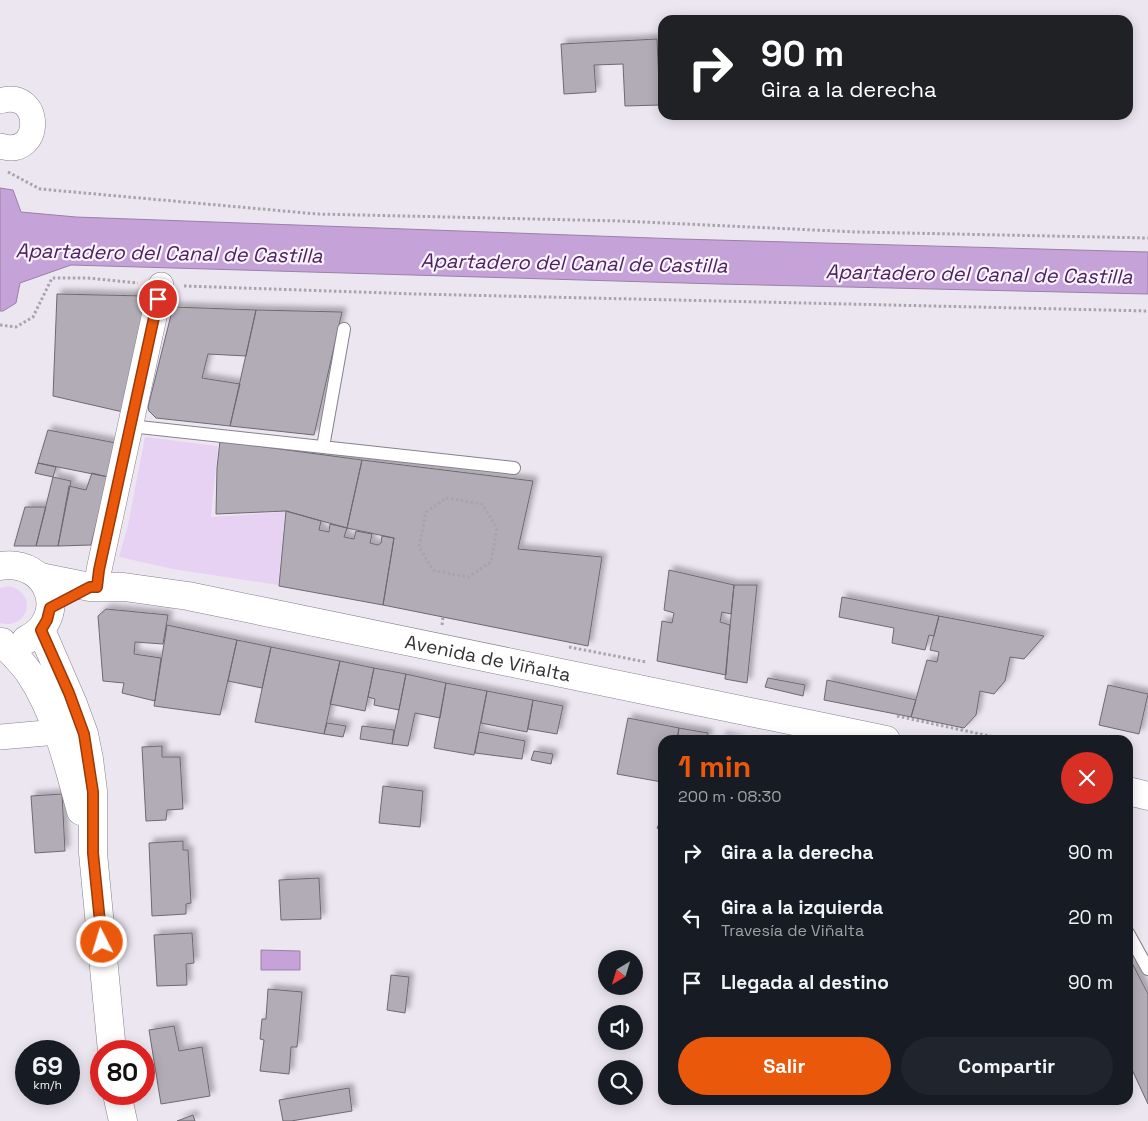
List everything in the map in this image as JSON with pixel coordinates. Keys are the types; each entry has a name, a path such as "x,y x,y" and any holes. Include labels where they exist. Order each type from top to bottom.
{"main road":[{"name":"Avenida de Viñalta","path":"0,566 10,564 21,566 32,570 40,577 93,587 124,587 188,596 862,735"},
{"path":"40,577 47,586 50,597 46,619 84,734 93,792 93,853 111,1040"},
{"path":"1,641 12,643 23,641 46,619 93,587"},
{"path":"1,641 29,672 46,702 68,762 93,853"},
{"path":"1133,792 1148,796"},
{"path":"119,1105 122,1121"}],"street":[{"path":"0,101 12,99 21,102 28,108 33,117 33,127 31,136 24,143 16,147 6,148 0,146"},
{"path":"93,587 99,570 161,285"},
{"path":"0,737 57,732"}],"lane":[{"path":"323,447 344,329"},
{"path":"130,426 514,468"},
{"path":"1133,939 1144,953 1148,969"}],"path":[{"path":"4,170 40,188 318,214 621,221 857,232 1148,238"},
{"path":"0,325 16,328 33,317 52,278 87,278 161,285 417,294 1148,311"},
{"path":"446,498 482,504 497,528 491,562 468,577 452,574 433,570 419,548 426,512 446,498"}],"shaded area":[{"path":"145,437 218,446 211,517 285,512 278,585 173,569 119,557 128,525"},
{"path":"9,586 18,590 24,596 27,603 26,610 23,617 17,622 10,624 0,623 0,588"}],"water":[{"name":"Apartadero del Canal de Castilla","path":"0,188 13,190 21,212 76,217 680,239 1148,252 1148,294 718,284 71,265 20,283 16,303 0,311"},
{"path":"261,950 300,951 300,970 261,970"}],"building":[{"path":"657,39 658,105 625,106 623,64 594,65 596,92 564,94 561,44"},
{"path":"57,294 145,296 143,331 123,412 53,396"},
{"path":"173,307 256,310 246,356 208,354 202,378 240,384 230,426 156,418 149,411 148,407"},
{"path":"256,310 342,312 314,435 230,426"},
{"path":"48,430 116,443 108,477 38,463"},
{"path":"220,441 362,460 347,528 286,511 216,514 217,468"},
{"path":"362,460 533,481 518,549 602,557 588,646 383,605 394,538 347,528"},
{"path":"38,463 56,467 53,477 35,473"},
{"path":"92,473 108,477 91,545 58,546 69,486 86,490"},
{"path":"53,477 71,481 58,546 36,546"},
{"path":"25,507 46,507 36,546 14,546"},
{"path":"286,511 321,521 319,530 329,532 330,524 347,528 344,537 354,539 356,531 372,534 370,543 378,545 381,543 382,536 394,538 383,605 279,586"},
{"path":"669,570 734,585 731,614 722,612 720,622 730,625 726,675 657,661 662,621 672,623 674,613 664,610"},
{"path":"734,585 757,585 747,683 725,679"},
{"path":"842,597 939,616 934,636 929,635 925,650 892,643 894,628 839,617"},
{"path":"106,609 168,615 163,644 135,642 134,654 161,658 155,701 122,693 124,683 103,681 98,616"},
{"path":"939,616 1044,636 1024,659 1010,657 1005,681 994,694 980,691 976,715 964,728 911,717 927,660 937,662 939,652 930,650"},
{"path":"167,625 237,640 220,715 154,706"},
{"path":"237,640 271,647 262,688 228,681"},
{"path":"271,647 340,661 324,734 255,722"},
{"path":"340,661 374,668 365,711 330,704"},
{"path":"374,668 406,674 399,710 374,705 375,699 368,697"},
{"path":"406,674 446,683 440,718 415,713 408,746 392,744"},
{"path":"768,678 805,685 803,696 765,687"},
{"path":"827,680 916,700 911,717 824,700"},
{"path":"446,683 487,691 474,755 434,748"},
{"path":"1108,685 1148,694 1139,734 1099,725"},
{"path":"487,691 533,700 527,732 481,723"},
{"path":"533,700 563,706 557,734 528,729"},
{"path":"628,718 679,728 678,735 658,735 658,781 617,774"},
{"path":"327,723 346,726 343,737 324,734"},
{"path":"362,726 394,730 392,744 360,739"},
{"path":"679,728 708,733 708,735 678,735"},
{"path":"479,732 525,741 522,759 475,753"},
{"path":"162,746 162,757 180,757 183,809 167,810 166,820 146,821 142,747"},
{"path":"534,751 553,754 551,764 531,760"},
{"path":"383,786 423,791 420,827 379,823"},
{"path":"62,794 65,851 35,853 31,796"},
{"path":"183,841 183,850 188,850 191,903 186,904 186,914 152,916 149,843"},
{"path":"319,878 321,919 281,920 279,880"},
{"path":"192,933 194,963 186,964 187,985 157,986 154,935"},
{"path":"1133,965 1148,994 1148,1104 1133,1072"},
{"path":"391,975 409,977 405,1013 387,1010"},
{"path":"268,989 302,992 297,1047 291,1047 289,1074 260,1071 264,1040 260,1039 262,1019 266,1019"},
{"path":"174,1026 179,1051 202,1047 210,1096 161,1104 155,1067 155,1040 151,1040 149,1030"},
{"path":"349,1088 352,1111 283,1121 279,1100"},
{"path":"193,1115 195,1121 177,1121"}],"route":[{"path":"102,942 93,853 93,792 89,759 84,734 69,693 41,630 47,620 50,608 90,587 97,587 99,570 158,299"}]}
